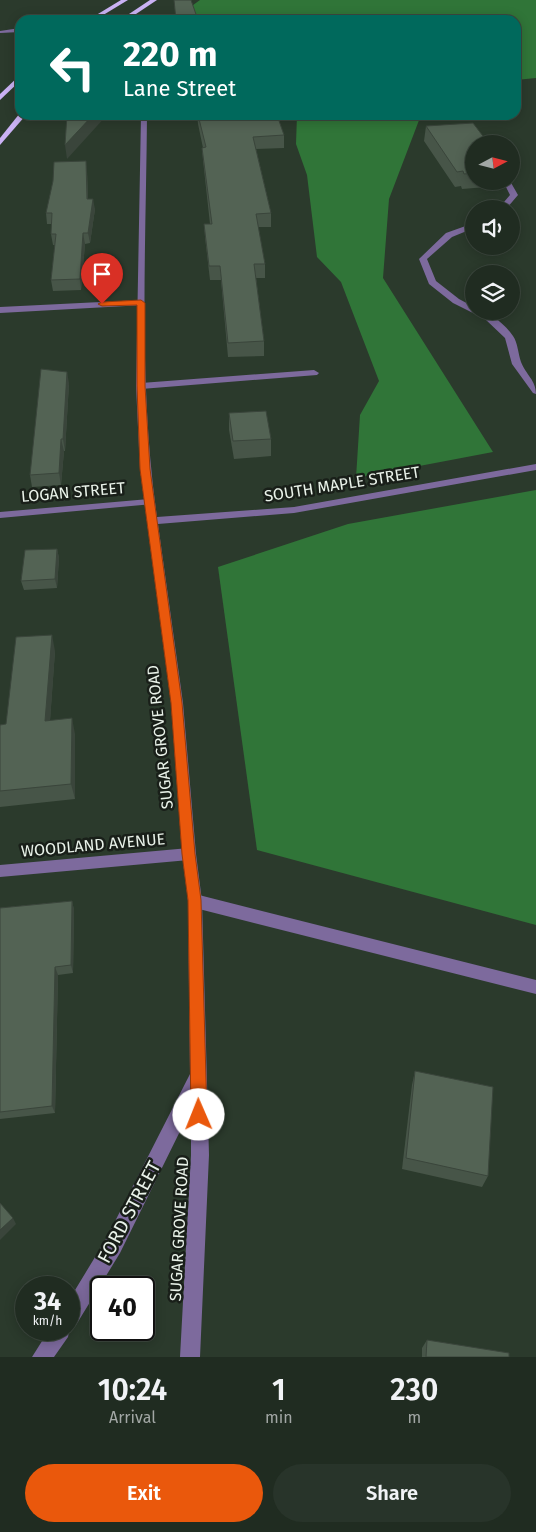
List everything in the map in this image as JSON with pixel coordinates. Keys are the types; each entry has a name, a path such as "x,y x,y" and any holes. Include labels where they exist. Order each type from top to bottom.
{"highway":[{"path":"100,15 125,0"},
{"path":"131,15 154,0"},
{"path":"0,98 15,82"},
{"path":"0,143 18,120"}],"street":[{"path":"0,32 15,30"},
{"name":"SUGAR GROVE ROAD","path":"144,120 141,386 149,502 176,703 188,854 195,900 200,1155 190,1357"},
{"path":"465,229 449,235 423,259 432,282 465,306"},
{"path":"0,310 141,303"},
{"path":"491,320 509,338 517,364 536,391"},
{"path":"141,386 314,373"},
{"name":"SOUTH MAPLE STREET","path":"151,521 294,510 404,492 536,467"},
{"name":"LOGAN STREET","path":"0,515 149,502"},
{"name":"WOODLAND AVENUE","path":"0,871 188,854"},
{"path":"195,900 536,986"},
{"name":"FORD STREET","path":"80,1300 114,1246 198,1076"},
{"path":"42,1357 53,1341"}],"green space":[{"path":"200,0 536,0 536,78 521,80 521,15 179,15"},
{"path":"297,120 419,120 389,199 383,278 493,452 356,478 360,415 379,381 341,282 317,257 307,175 296,144"},
{"path":"536,490 536,925 257,850 218,567 348,524"}],"building":[{"path":"174,0 191,0 196,15 176,15"},
{"path":"67,120 88,120 65,145"},
{"path":"199,120 279,120 284,135 253,137 271,213 256,214 265,264 254,264 264,341 228,343 220,266 209,266 204,224 212,224 202,148 206,147"},
{"path":"473,123 482,135 465,135 465,174 463,171 457,172 426,126"},
{"path":"86,161 87,199 93,199 88,233 83,233 80,279 51,280 56,234 51,234 52,213 46,213 53,181 54,162"},
{"path":"41,369 67,372 63,439 61,439 59,473 30,475"},
{"path":"266,411 271,439 233,441 229,413"},
{"path":"57,549 55,579 21,581 25,550"},
{"path":"52,635 45,721 72,718 71,784 0,791 0,725 6,724 16,637"},
{"path":"72,901 71,965 55,967 52,1106 0,1112 0,908"},
{"path":"415,1071 493,1087 488,1176 406,1158"},
{"path":"0,1203 13,1218 0,1230"},
{"path":"427,1340 509,1353 509,1357 426,1357"}],"route":[{"path":"102,304 141,303 141,386 145,469 176,703 188,854 195,900 199,1115"}]}
